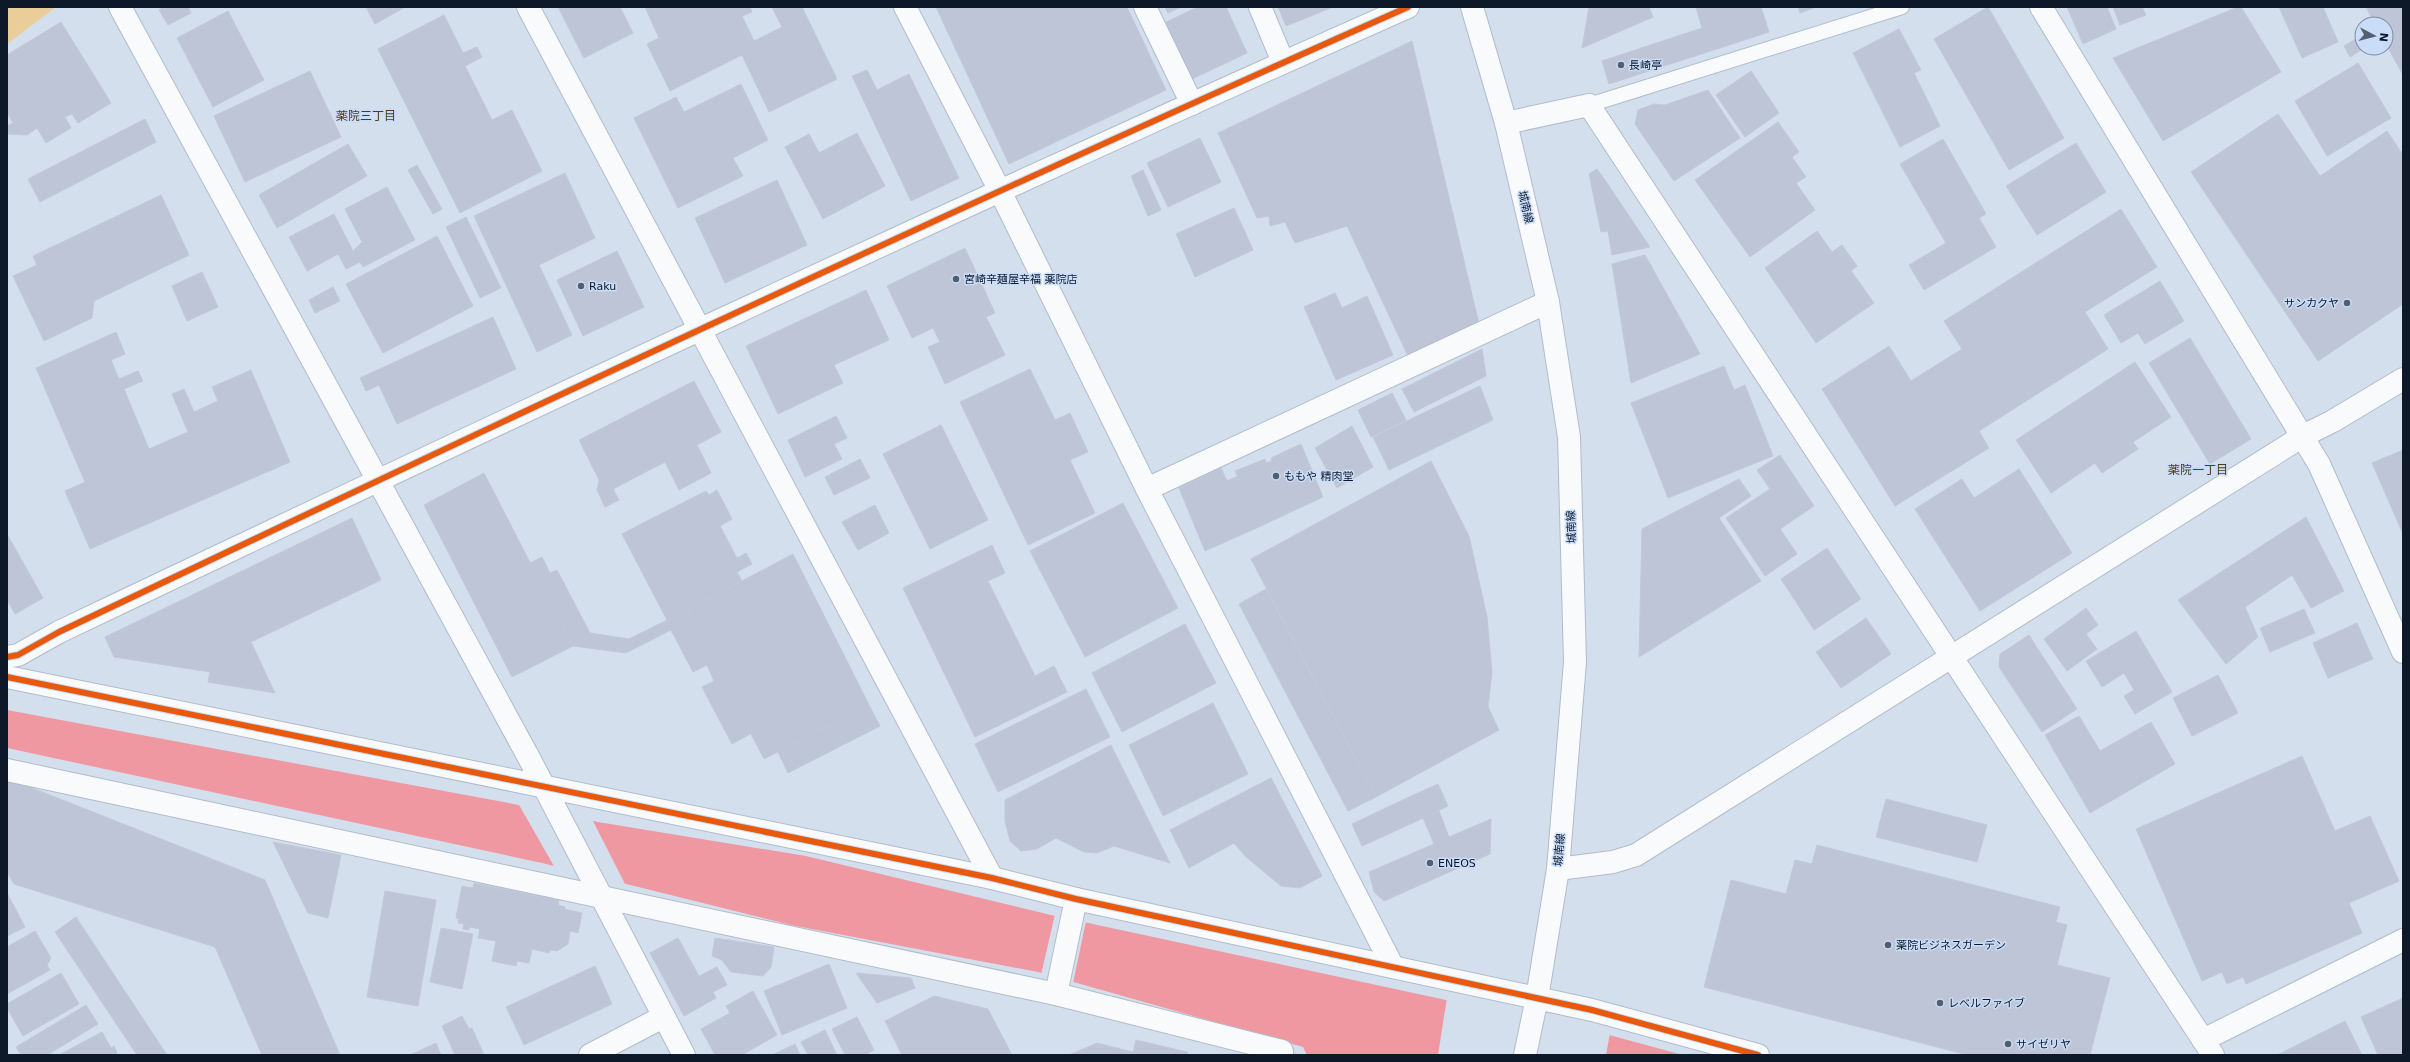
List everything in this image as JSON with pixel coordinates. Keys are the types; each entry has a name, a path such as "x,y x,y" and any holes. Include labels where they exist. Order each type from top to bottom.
{"street":[{"path":"120,7 542,785 590,879 684,1055"},
{"path":"528,7 992,878"},
{"path":"905,7 1000,191 1147,489 1393,967"},
{"path":"1145,7 1192,104"},
{"path":"1260,7 1283,62"},
{"path":"7,657 18,654 60,632 377,480 699,330 1283,62 1408,7"},
{"name":"城南線","path":"1472,7 1506,123 1548,302 1569,437 1575,662 1558,869 1535,1007 1525,1055"},
{"path":"2041,7 2319,464 2403,652"},
{"path":"1506,123 1589,105 2208,1048 2403,940"},
{"path":"1147,489 1548,302"},
{"path":"1558,869 1613,862 1636,855 2303,436 2333,421 2403,378"},
{"path":"7,677 992,878 1074,907 1393,967 1535,1007 1592,1010 1758,1055"},
{"path":"7,770 600,898 1057,989 1282,1051 1282,1055"},
{"path":"1057,989 1074,907"},
{"path":"590,1055 663,1017"}],"lane":[{"path":"1589,105 1902,7"}],"shaded area":[{"path":"7,7 56,7 7,44"},
{"path":"7,710 509,803 598,822 806,856 1051,915 1609,1035 1683,1055 1307,1055 1303,1047 1038,972 791,925 542,863 7,748"}],"pier":[{"path":"518,803 592,819 625,884 555,868"},
{"path":"1055,914 1086,921 1073,983 1041,975"},
{"path":"1447,998 1610,1033 1606,1055 1438,1055"}],"building":[{"path":"164,7 188,7 191,13 168,25 159,10"},
{"path":"366,7 405,7 375,24"},
{"path":"558,7 620,7 633,33 584,58"},
{"path":"645,7 750,7 752,12 742,16 754,41 782,27 772,7 802,7 837,79 769,112 742,55 670,91 647,44 659,38"},
{"path":"936,7 1127,7 1166,90 1009,164"},
{"path":"1165,7 1181,7 1168,13"},
{"path":"1198,7 1226,7 1247,53 1192,79 1166,22"},
{"path":"1278,7 1333,7 1286,26"},
{"path":"1589,7 1649,7 1653,17 1582,48"},
{"path":"1696,7 1761,7 1769,32 1609,84 1602,61 1702,28"},
{"path":"1798,7 1816,7 1800,13"},
{"path":"1988,7 2064,138 2009,170 1934,39"},
{"path":"2067,7 2107,7 2116,29 2083,44"},
{"path":"2113,7 2142,7 2146,15 2120,25"},
{"path":"2241,7 2281,72 2163,141 2113,58"},
{"path":"2279,7 2323,7 2338,42 2302,58"},
{"path":"2366,7 2403,7 2403,75 2393,56 2394,56 2394,16 2371,16"},
{"path":"228,11 264,80 213,107 177,38"},
{"path":"444,15 463,53 477,47 482,57 465,66 492,120 512,110 542,171 460,213 378,49"},
{"path":"61,22 111,103 78,123 72,114 65,117 71,128 46,143 37,128 27,135 7,134 7,126 13,123 7,112 7,55"},
{"path":"1899,29 1921,70 1914,73 1940,126 1900,147 1853,53"},
{"path":"2354,40 2354,54 2350,57 2344,46"},
{"path":"1412,41 1479,324 1408,356 1347,226 1295,243 1285,222 1270,226 1269,216 1257,218 1218,133"},
{"path":"2358,63 2391,118 2327,156 2295,101"},
{"path":"867,70 877,90 909,74 959,178 911,201 852,76"},
{"path":"310,71 341,137 245,182 214,116"},
{"path":"1751,71 1779,113 1745,137 1716,95"},
{"path":"741,84 768,140 733,158 743,176 678,208 634,118 676,97 684,112"},
{"path":"1708,90 1740,138 1674,181 1635,124 1638,110 1654,104 1665,105"},
{"path":"2278,114 2320,176 2387,131 2403,155 2403,304 2318,361 2191,172"},
{"path":"145,119 156,142 40,202 28,179"},
{"path":"1778,122 1799,152 1792,157 1806,177 1796,183 1815,210 1750,257 1695,180"},
{"path":"857,133 885,186 823,219 785,147 809,134 819,153"},
{"path":"1200,138 1221,182 1168,207 1147,163"},
{"path":"1943,139 1986,214 1979,218 1996,247 1924,290 1909,265 1946,243 1900,164"},
{"path":"2076,143 2106,192 2037,235 2006,186"},
{"path":"348,144 367,176 277,228 259,195"},
{"path":"417,165 442,209 433,214 408,170"},
{"path":"1597,169 1650,247 1612,255 1608,231 1601,232 1589,174"},
{"path":"1143,170 1161,210 1148,216 1131,176"},
{"path":"565,173 595,238 539,265 572,335 537,352 474,216"},
{"path":"777,180 807,245 725,283 695,218"},
{"path":"387,187 415,240 363,267 360,262 346,269 338,254 307,271 289,237 334,214 353,251 362,242 345,209"},
{"path":"161,195 189,255 94,301 92,318 44,341 13,276 37,265 33,256"},
{"path":"1234,208 1253,250 1195,277 1176,234"},
{"path":"2121,209 2157,267 2085,312 2108,349 1979,431 1989,448 1895,506 1822,389 1889,346 1911,381 1962,349 1944,321"},
{"path":"466,217 501,288 480,298 446,227"},
{"path":"1817,231 1832,252 1842,245 1857,266 1851,271 1874,303 1816,343 1765,268"},
{"path":"437,236 473,306 383,353 346,284"},
{"path":"965,248 995,313 986,317 1005,355 945,384 928,347 940,342 933,328 912,338 887,286"},
{"path":"617,251 644,307 583,336 557,280"},
{"path":"1645,255 1700,354 1631,383 1612,264"},
{"path":"202,272 218,307 187,321 172,286"},
{"path":"2160,281 2184,321 2145,344 2138,333 2121,343 2104,315"},
{"path":"333,287 340,301 315,313 309,300"},
{"path":"866,290 889,340 834,365 843,383 778,414 746,346"},
{"path":"1335,293 1342,308 1367,296 1393,355 1336,380 1304,307"},
{"path":"493,317 516,369 397,424 379,385 366,391 360,378"},
{"path":"116,332 125,354 111,360 119,379 138,371 143,381 124,389 149,449 188,432 172,394 184,389 194,412 218,401 212,387 251,370 290,462 90,549 65,491 85,482 36,368"},
{"path":"2190,338 2251,439 2210,464 2149,363"},
{"path":"1482,349 1486,376 1414,412 1402,389"},
{"path":"2135,362 2171,417 2133,442 2138,449 2102,473 2095,463 2051,493 2016,440"},
{"path":"1724,366 1734,390 1745,385 1773,456 1668,498 1631,403"},
{"path":"1030,369 1055,420 1070,413 1088,452 1070,460 1095,513 1028,545 960,402"},
{"path":"694,381 721,432 697,445 711,473 679,490 665,462 613,489 619,500 605,507 597,490 599,480 579,440"},
{"path":"1480,386 1493,420 1389,470 1373,437"},
{"path":"1392,393 1406,420 1371,437 1358,410"},
{"path":"836,416 847,438 834,444 842,459 805,477 788,440"},
{"path":"941,425 988,520 930,549 883,454"},
{"path":"1352,426 1373,467 1337,488 1315,448"},
{"path":"1301,444 1323,497 1261,526 1235,471 1265,459 1266,463 1272,461 1271,458"},
{"path":"2403,450 2403,534 2372,463"},
{"path":"1780,455 1814,506 1780,529 1797,554 1765,576 1726,518 1770,489 1757,470"},
{"path":"860,459 870,478 834,495 825,477"},
{"path":"1431,461 1469,536 1487,617 1492,672 1488,707 1499,730 1376,797 1251,559"},
{"path":"1221,468 1227,481 1238,476 1261,526 1205,551 1179,488"},
{"path":"2019,469 2072,553 1980,611 1915,509 1962,479 1974,498"},
{"path":"484,473 573,646 512,677 424,505"},
{"path":"1739,479 1751,496 1719,518 1761,581 1639,657 1642,529"},
{"path":"717,490 732,519 720,526 737,558 746,553 752,564 737,572 742,581 687,610 643,523 706,491 709,495"},
{"path":"1123,503 1178,608 1085,657 1030,551"},
{"path":"875,505 889,533 858,550 842,522"},
{"path":"2306,517 2344,591 2311,608 2292,575 2245,607 2258,637 2226,664 2178,600"},
{"path":"352,518 381,580 251,642 275,693 208,682 210,672 114,657 105,637"},
{"path":"643,523 752,733 732,744 702,687 714,681 707,665 693,672 671,630 626,653 573,646 530,563 542,557 550,573 557,570 590,633 629,639 667,620 622,534"},
{"path":"7,534 43,598 15,614 7,600"},
{"path":"992,545 1005,573 988,581 1035,676 1054,666 1067,692 975,737 903,588"},
{"path":"1827,548 1861,599 1814,630 1781,579"},
{"path":"793,554 869,705 764,759 687,610"},
{"path":"1266,589 1376,797 1348,811 1239,604"},
{"path":"2086,608 2098,625 2086,634 2097,649 2067,671 2044,639"},
{"path":"2304,609 2315,633 2270,652 2260,628"},
{"path":"1866,618 1891,654 1841,688 1816,652"},
{"path":"2357,623 2373,659 2328,678 2313,643"},
{"path":"1185,624 1216,683 1122,732 1092,673"},
{"path":"2136,631 2172,692 2135,714 2124,696 2134,690 2124,673 2102,687 2086,661"},
{"path":"2029,635 2077,709 2042,732 1999,667 2000,654"},
{"path":"2218,675 2238,713 2192,736 2173,698"},
{"path":"1086,689 1110,737 998,792 975,744"},
{"path":"1213,703 1248,774 1163,816 1129,745"},
{"path":"869,705 880,726 788,773 778,752"},
{"path":"2079,716 2100,751 2151,722 2175,764 2090,813 2045,735"},
{"path":"1111,745 1170,863 1114,846 1097,853 1084,852 1056,838 1037,849 1021,851 1010,841 1005,821 1005,800"},
{"path":"2302,756 2335,831 2370,816 2399,881 2349,903 2362,933 2246,984 2243,977 2227,984 2222,972 2202,981 2136,829"},
{"path":"7,778 265,880 340,1055 262,1055 215,947 14,884 7,872"},
{"path":"1271,778 1322,876 1300,888 1281,886 1245,856 1234,843 1189,868 1170,830"},
{"path":"1438,784 1448,806 1417,821 1407,798"},
{"path":"1407,798 1417,821 1362,846 1352,824"},
{"path":"1886,799 1987,825 1977,862 1876,837"},
{"name":"ENEOS","path":"1439,811 1449,837 1491,819 1490,854 1384,901 1374,892 1369,872 1434,844 1423,818"},
{"path":"273,842 341,855 328,918 308,913"},
{"name":"薬院ビジネスガーデン","path":"1817,845 2060,907 2056,922 2067,925 2057,965 2110,978 2090,1055 1968,1055 1704,987 1731,880 1786,894 1795,860 1812,864"},
{"path":"474,883 559,900 558,905 565,907 564,909 582,913 578,933 570,931 568,944 557,951 550,950 549,953 532,949 529,963 517,961 516,966 492,961 496,941 478,938 480,929 469,927 469,930 463,929 464,924 458,923 459,919 456,918 462,886 473,888"},
{"path":"385,891 436,900 418,1006 367,997"},
{"path":"7,893 25,927 7,936"},
{"path":"76,917 167,1055 137,1055 55,932"},
{"path":"441,928 473,934 462,989 430,982"},
{"path":"35,931 51,958 47,965 50,970 7,994 7,947"},
{"path":"678,938 699,976 717,967 727,985 713,992 716,998 684,1016 650,953"},
{"path":"715,938 774,947 771,967 763,976 731,972 722,960 712,956"},
{"path":"829,964 847,1008 782,1035 764,991"},
{"path":"595,966 612,1004 524,1045 506,1007"},
{"path":"61,973 79,1004 23,1036 7,1008 7,1004"},
{"path":"856,973 911,978 915,988 877,1003"},
{"path":"753,991 777,1035 742,1055 715,1055 701,1029 730,1013 726,1006"},
{"path":"934,996 988,1009 1012,1055 902,1055 885,1021"},
{"path":"2403,998 2403,1055 2378,1055 2361,1017"},
{"path":"86,1005 98,1024 47,1055 21,1055 16,1047"},
{"path":"462,1016 469,1029 472,1028 484,1055 455,1055 442,1026"},
{"path":"857,1017 874,1050 865,1055 845,1055 832,1029"},
{"path":"2345,1021 2362,1055 2277,1055"},
{"path":"825,1030 837,1055 808,1055 801,1042"},
{"path":"102,1032 111,1048 114,1046 117,1053 113,1055 59,1055"},
{"path":"1136,1040 1187,1052 1188,1055 1069,1055 1097,1043 1133,1052"},
{"path":"436,1043 441,1055 410,1055"},
{"path":"795,1044 800,1055 772,1055"}],"cycle path":[{"path":"7,657 18,655 59,632 731,315 1238,83 1408,7"},
{"path":"7,677 992,878 1076,899 1592,1010 1758,1055"}],"place":[{"name":"長崎亭","path":"1621,65"},
{"name":"宮崎辛麺屋辛福 薬院店","path":"956,279"},
{"name":"Raku","path":"581,286"},
{"name":"サンカクヤ","path":"2347,303"},
{"name":"ももや 精肉堂","path":"1276,476"},
{"name":"ENEOS","path":"1430,863"},
{"name":"薬院ビジネスガーデン","path":"1888,945"},
{"name":"レベルファイブ","path":"1940,1003"},
{"name":"サイゼリヤ","path":"2008,1044"}],"district":[{"name":"薬院三丁目","path":"366,116"},
{"name":"薬院一丁目","path":"2198,470"}]}
